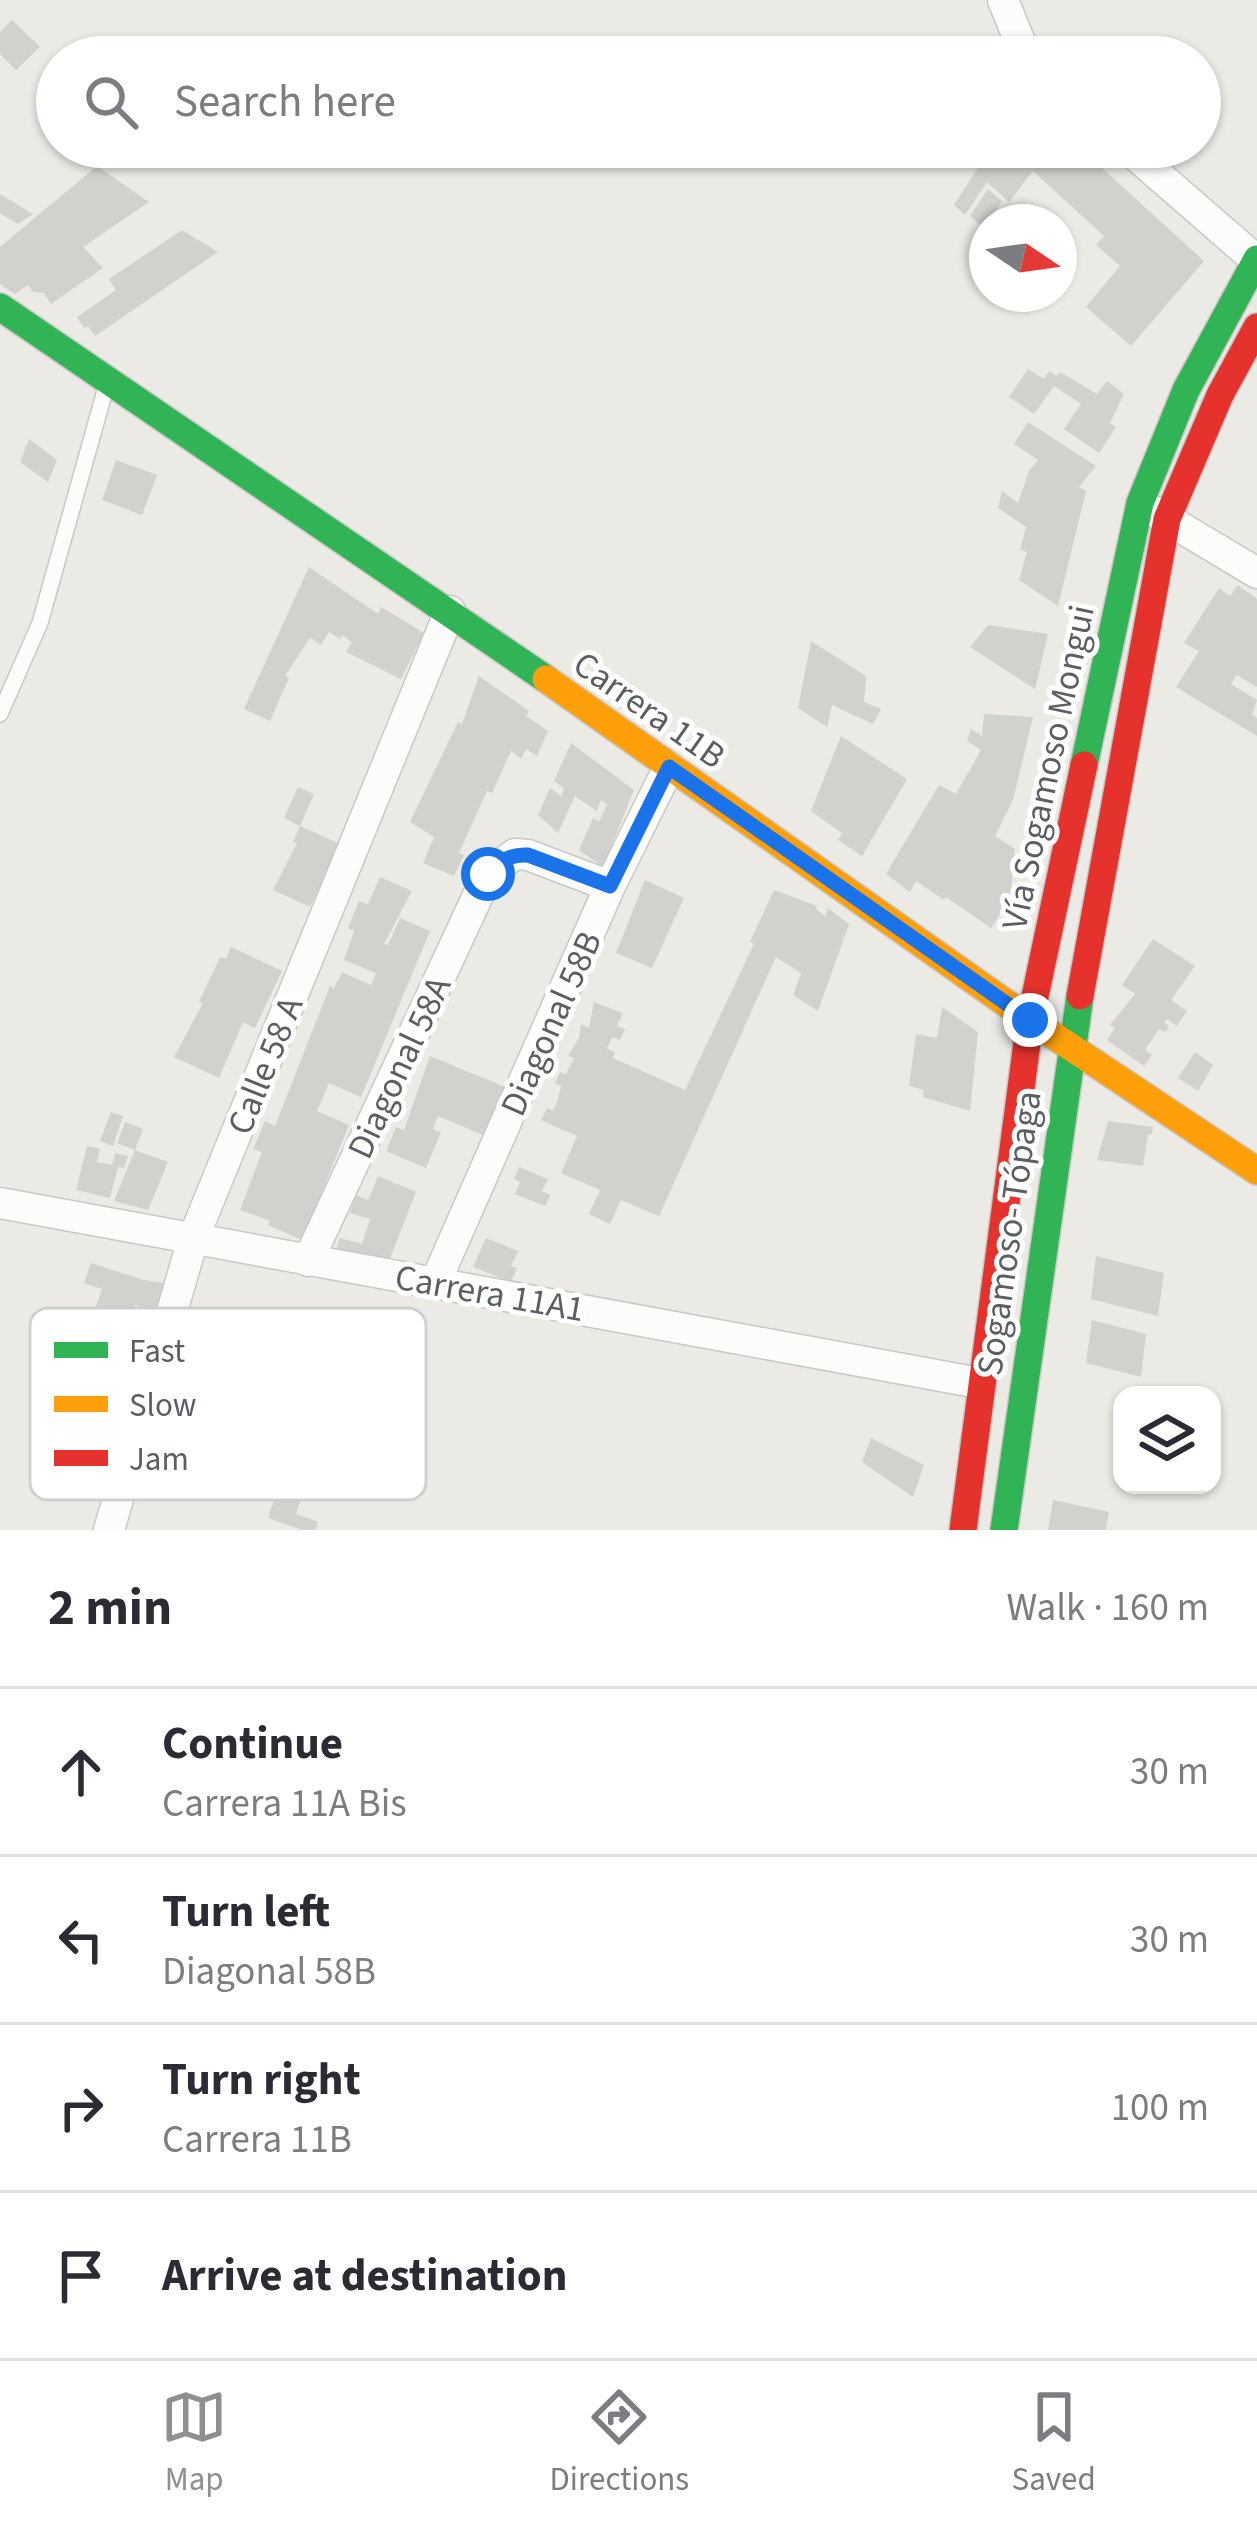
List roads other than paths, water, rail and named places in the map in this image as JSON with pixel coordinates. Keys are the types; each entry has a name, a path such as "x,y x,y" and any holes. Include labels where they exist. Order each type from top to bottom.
{"main road":[{"name":"Vía Sogamoso Mongui","path":"963,1530 1030,1020 1140,502 1186,390 1257,259"},
{"name":"Carrera 11B","path":"0,308 450,611 1030,1020 1257,1172"},
{"name":"Sogamoso- Tópaga","path":"1004,1530 1071,1046 1168,519 1220,395 1257,327"}],"street":[{"path":"1003,0 1018,36"},
{"path":"1151,168 1257,259"},
{"path":"1140,502 1257,574"},
{"name":"Calle 58 A","path":"173,1308 193,1239 450,611"},
{"name":"Diagonal 58B","path":"436,1281 610,886 669,767"},
{"name":"Diagonal 58A","path":"308,1261 488,874 515,854 528,855 610,886"},
{"name":"Carrera 11A1","path":"0,1204 980,1383"},
{"name":"Calle 58 A","path":"109,1530 118,1500"}],"lane":[{"path":"0,714 40,623 108,382"}]}
